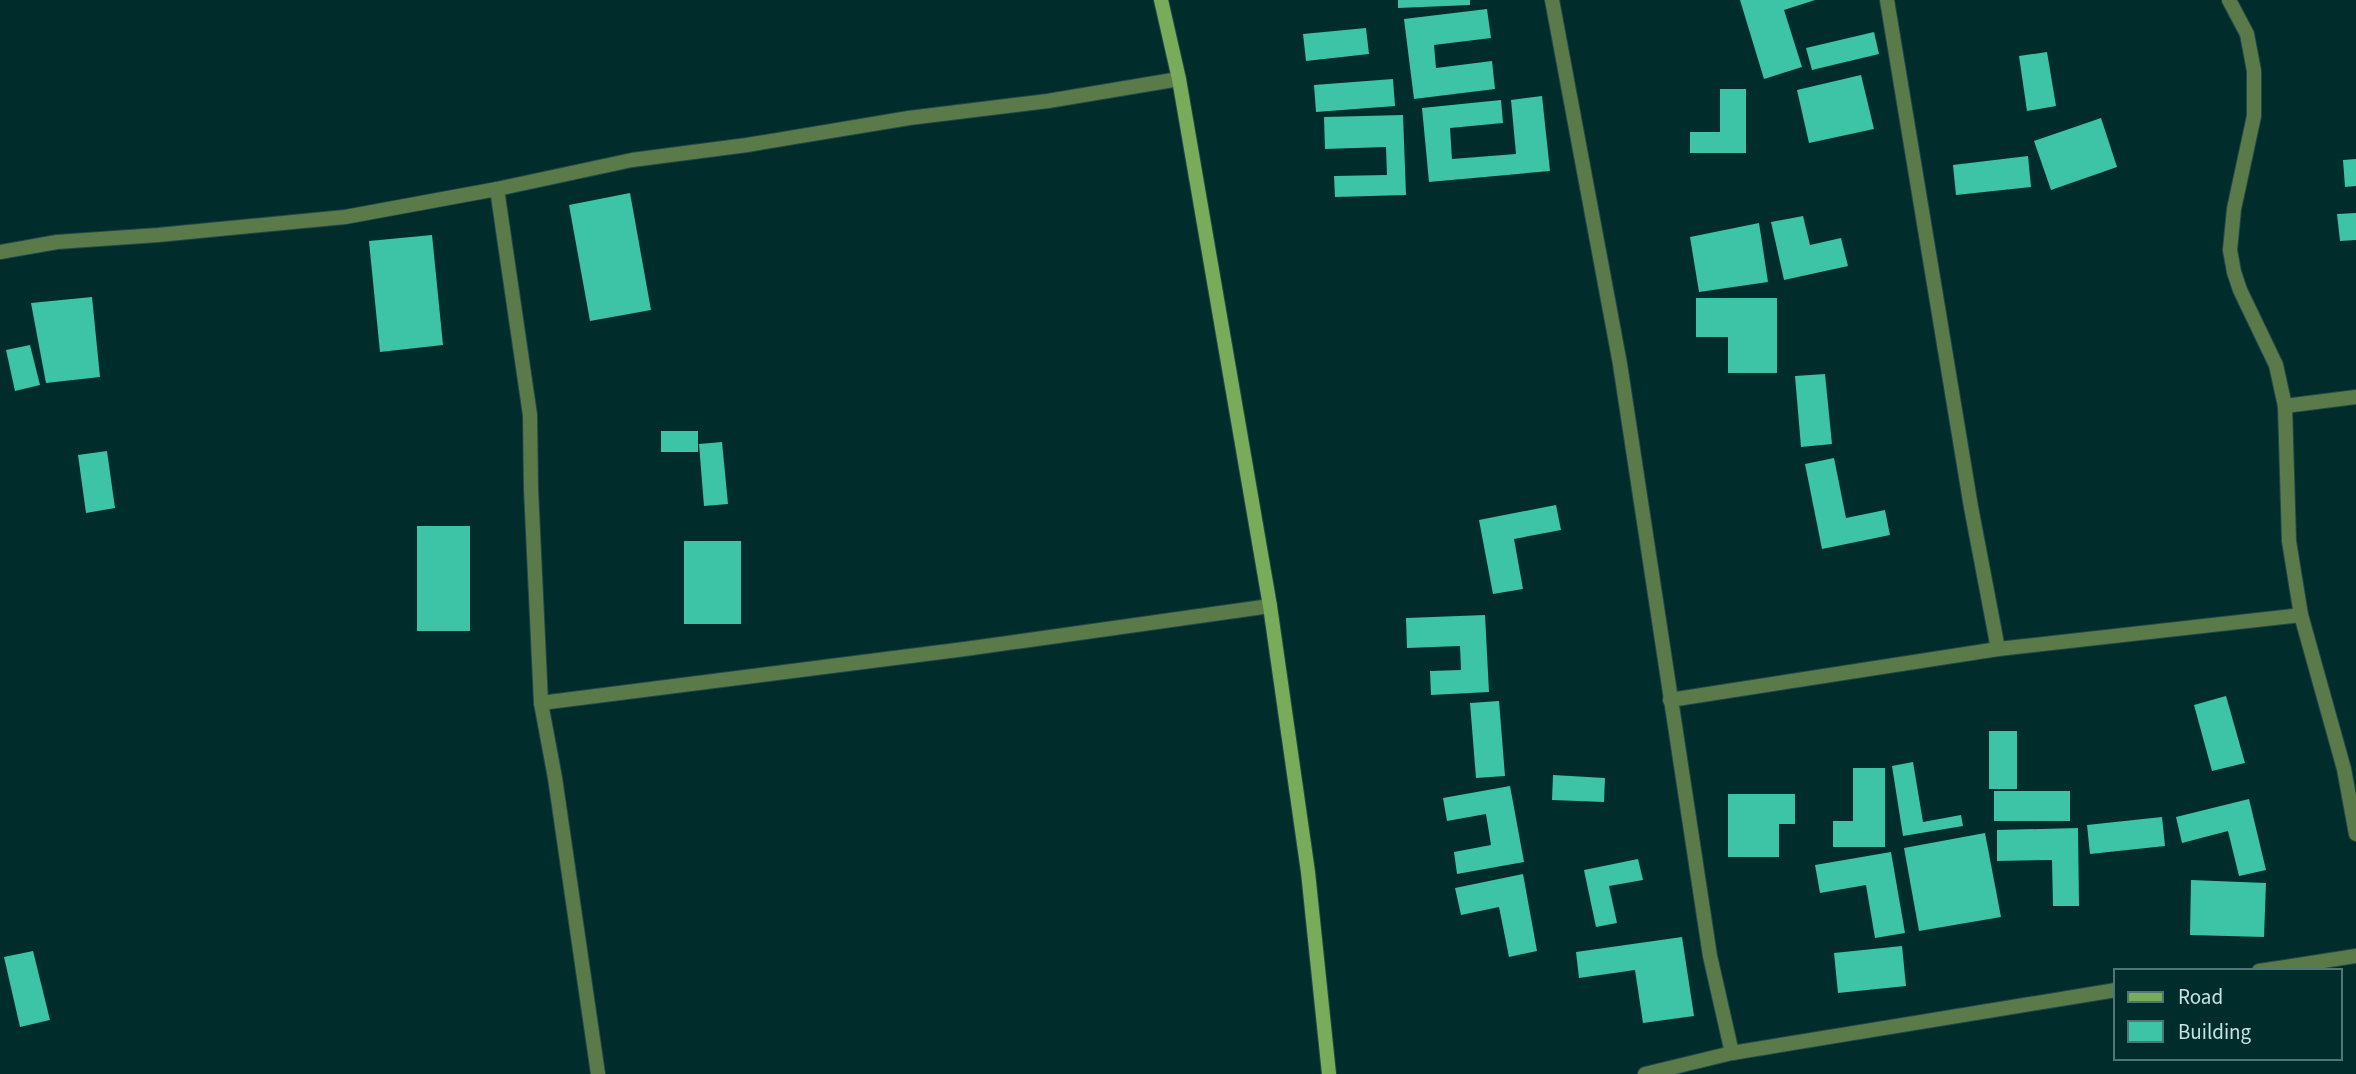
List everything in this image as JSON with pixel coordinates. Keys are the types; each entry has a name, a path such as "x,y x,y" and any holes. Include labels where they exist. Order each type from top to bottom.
{"street":[{"path":"1161,0 1179,79 1269,606 1308,872 1329,1074"},
{"path":"1552,0 1620,364 1710,956 1732,1053"},
{"path":"1887,0 1968,493 1998,649"},
{"path":"2228,0 2247,34 2254,71 2254,116 2234,209 2230,250 2241,290 2276,365 2285,407 2289,541 2301,615 2344,769 2356,834"},
{"path":"0,252 57,242 345,217 498,189 632,160 747,145 909,118 1048,101 1179,79"},
{"path":"498,189 530,415 541,703 555,778 598,1074"},
{"path":"2285,407 2356,397"},
{"path":"541,703 965,649 1269,606"},
{"path":"1670,700 1998,649 2301,615"},
{"path":"2272,969 2356,956"},
{"path":"1645,1074 1732,1053 2114,990"}],"building":[{"path":"1398,0 1470,0 1470,5 1398,8"},
{"path":"1740,0 1815,0 1784,10 1802,67 1764,79"},
{"path":"1487,9 1491,38 1434,45 1436,68 1492,61 1495,89 1414,99 1404,19"},
{"path":"1366,28 1369,54 1306,61 1303,34"},
{"path":"1874,32 1879,54 1812,70 1806,48"},
{"path":"2047,52 2056,106 2027,111 2019,56"},
{"path":"1861,75 1874,129 1809,143 1797,90"},
{"path":"1393,79 1395,106 1316,112 1314,85"},
{"path":"1720,89 1746,89 1746,153 1690,153 1690,132 1720,132"},
{"path":"1542,96 1550,171 1429,182 1422,108 1501,100 1503,123 1450,128 1452,159 1516,154 1511,100"},
{"path":"1403,115 1406,195 1335,197 1334,176 1387,175 1386,147 1325,149 1324,117"},
{"path":"2101,118 2117,167 2051,190 2034,141"},
{"path":"2028,156 2031,187 1956,195 1953,165"},
{"path":"2356,159 2356,186 2345,187 2343,160"},
{"path":"630,193 651,310 590,321 569,205"},
{"path":"2356,213 2356,240 2340,241 2337,214"},
{"path":"1803,216 1810,245 1841,238 1848,266 1784,280 1771,222"},
{"path":"1759,223 1768,282 1699,292 1690,237"},
{"path":"432,235 443,345 380,352 369,241"},
{"path":"92,297 100,377 46,383 31,303"},
{"path":"1696,298 1777,298 1777,373 1728,373 1728,337 1696,337"},
{"path":"30,345 40,385 15,391 6,350"},
{"path":"1825,374 1832,444 1801,447 1795,376"},
{"path":"661,431 698,431 698,452 661,452"},
{"path":"722,442 728,504 704,506 699,444"},
{"path":"107,451 115,508 86,513 78,455"},
{"path":"1834,458 1846,518 1885,510 1890,535 1822,549 1805,464"},
{"path":"1556,505 1561,530 1514,539 1523,589 1493,594 1479,520"},
{"path":"417,526 470,526 470,631 417,631"},
{"path":"684,541 741,541 741,624 684,624"},
{"path":"1485,615 1489,692 1431,695 1430,671 1461,670 1460,646 1407,648 1406,618"},
{"path":"2226,696 2245,763 2212,771 2194,705"},
{"path":"1499,701 1505,776 1476,778 1470,703"},
{"path":"1989,731 2017,731 2017,789 1989,789"},
{"path":"1913,762 1923,822 1961,815 1963,826 1903,836 1892,766"},
{"path":"1853,768 1885,768 1885,847 1833,847 1833,821 1853,821"},
{"path":"1553,775 1605,778 1604,802 1552,800"},
{"path":"1510,786 1524,862 1457,874 1454,852 1491,845 1486,814 1447,821 1443,798"},
{"path":"1994,791 2070,791 2070,821 1994,821"},
{"path":"1728,794 1795,794 1795,824 1779,824 1779,857 1728,857"},
{"path":"2249,799 2266,870 2239,876 2228,831 2182,843 2176,817"},
{"path":"2162,817 2165,846 2090,854 2087,825"},
{"path":"2078,828 2079,906 2053,906 2052,860 1997,861 1997,830"},
{"path":"1985,833 2001,917 1919,931 1904,848"},
{"path":"1891,852 1905,933 1875,938 1866,885 1820,893 1815,865"},
{"path":"1638,859 1643,880 1609,886 1617,923 1596,927 1584,870"},
{"path":"1523,874 1537,951 1509,957 1499,907 1461,915 1455,888"},
{"path":"2191,880 2266,883 2264,937 2190,935"},
{"path":"1682,937 1694,1016 1643,1023 1635,970 1579,978 1576,952"},
{"path":"1902,946 1906,986 1838,993 1834,953"},
{"path":"33,951 50,1020 20,1027 4,957"}]}
